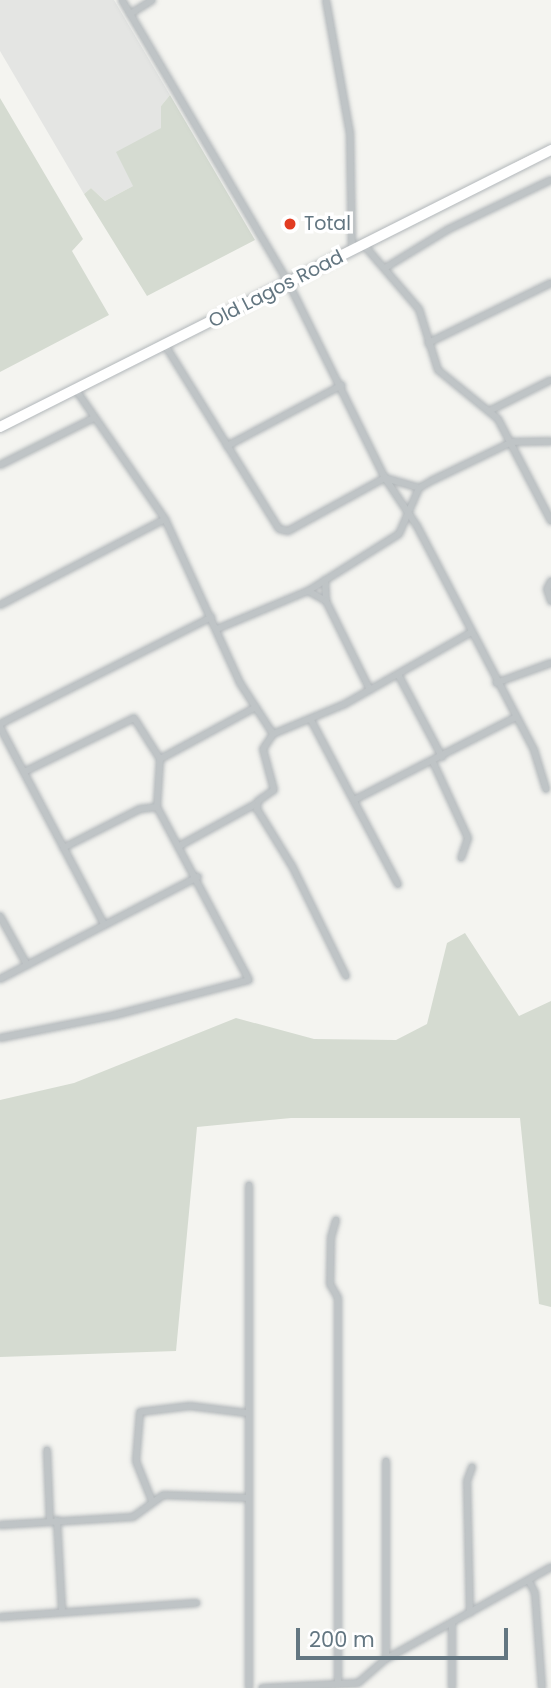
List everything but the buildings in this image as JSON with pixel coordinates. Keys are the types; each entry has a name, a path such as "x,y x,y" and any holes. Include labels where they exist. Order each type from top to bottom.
{"main road":[{"name":"Old Lagos Road","path":"0,428 551,150"}],"street":[{"path":"122,0 289,284 302,317 342,385 385,478 408,516 514,718 534,750 546,789"},
{"path":"130,14 152,0"},
{"path":"326,0 350,133 352,250"},
{"path":"385,268 449,229 551,180"},
{"path":"363,244 419,309 438,370 489,411 512,442 551,521"},
{"path":"428,343 551,283"},
{"path":"164,345 226,446 283,531 385,478 419,488"},
{"path":"489,411 551,380"},
{"path":"226,446 342,385"},
{"path":"76,390 165,519 240,683 273,734"},
{"path":"0,465 94,418"},
{"path":"217,629 308,591 399,534 419,488 512,442 551,441"},
{"path":"0,605 165,519"},
{"path":"325,580 326,601 370,690"},
{"path":"551,581 547,589 551,601"},
{"path":"308,591 326,601"},
{"path":"104,924 0,725 212,617"},
{"path":"181,845 256,804 274,790 263,749 273,734 311,720 399,676 470,633"},
{"path":"496,683 551,663"},
{"path":"399,676 442,757"},
{"path":"160,759 256,707"},
{"path":"0,1038 128,1012 250,980 181,845 157,807 160,759 134,718 26,771"},
{"path":"354,800 433,762 514,718"},
{"path":"311,720 398,884"},
{"path":"433,762 468,838 461,858"},
{"path":"256,804 346,976"},
{"path":"63,848 140,809 157,807"},
{"path":"0,979 198,877"},
{"path":"0,916 27,965"},
{"path":"249,1185 249,1688"},
{"path":"336,1220 331,1237 330,1284 338,1298 338,1684"},
{"path":"152,1501 145,1494 136,1461 140,1412 190,1406 247,1413"},
{"path":"47,1450 62,1611"},
{"path":"386,1461 386,1659"},
{"path":"470,1613 467,1481 472,1467"},
{"path":"0,1525 133,1517 163,1495 249,1498"},
{"path":"262,1688 338,1684 358,1686 386,1659 551,1567"},
{"path":"529,1581 535,1593 542,1688"},
{"path":"0,1617 197,1604"},
{"path":"452,1624 452,1688"}],"shaded area":[{"path":"0,0 114,0 170,95 161,106 161,128 133,186 105,201 91,188 84,194 0,51"},
{"path":"170,95 255,240 147,296 84,194 91,188 105,201 133,186 116,152 161,128 161,106"},
{"path":"0,98 83,239 72,251 109,315 0,372"},
{"path":"465,933 519,1016 551,1001 551,1307 539,1304 520,1118 291,1118 197,1127 176,1351 0,1357 0,1100 74,1083 236,1018 314,1039 396,1040 427,1024 447,943"}],"place":[{"name":"Total","path":"290,224"}]}
